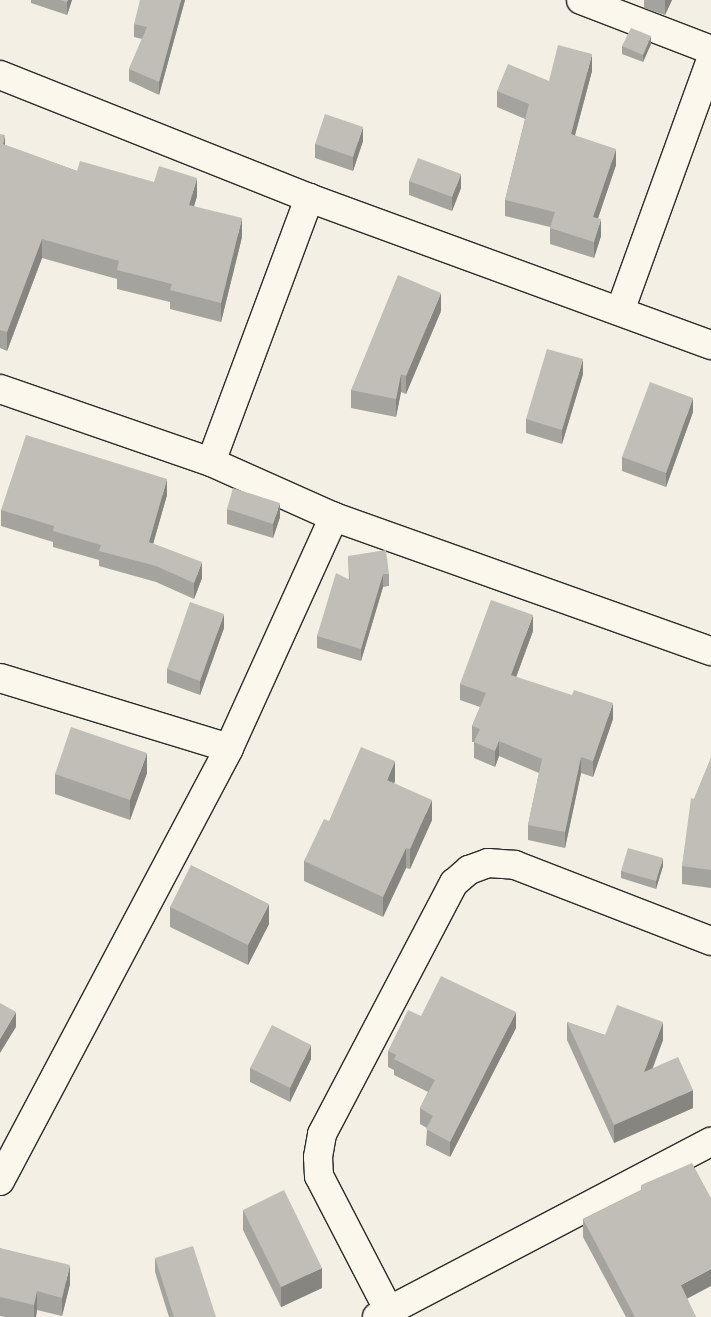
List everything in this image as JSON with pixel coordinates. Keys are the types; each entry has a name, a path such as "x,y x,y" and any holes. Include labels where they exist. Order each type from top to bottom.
{"street":[{"path":"581,0 711,50"},
{"path":"620,311 711,60"},
{"path":"0,76 309,198 711,345"},
{"path":"211,462 309,198"},
{"path":"0,389 211,462 334,516 711,652"},
{"path":"0,1181 230,748 334,516"},
{"path":"0,678 230,748"},
{"path":"711,941 515,865 488,862 469,870 454,883 322,1134 318,1157 319,1176 383,1314 711,1142"}],"building":[{"path":"140,0 181,0 159,82 129,69 147,27 134,24"},
{"path":"631,28 651,36 643,55 622,46"},
{"path":"558,45 592,54 571,134 616,149 593,217 601,219 594,242 550,228 555,212 505,200 529,104 497,91 508,64 549,81"},
{"path":"325,114 363,127 353,157 315,144"},
{"path":"0,134 5,135 3,144 77,171 80,161 154,182 159,166 197,178 189,205 242,218 221,303 170,290 172,284 117,270 119,261 42,239 7,332 0,330"},
{"path":"418,158 461,174 452,197 409,181"},
{"path":"398,275 441,293 406,376 401,374 396,399 351,390"},
{"path":"547,349 583,359 562,430 526,419"},
{"path":"650,382 693,398 666,473 622,457"},
{"path":"26,435 167,479 149,542 202,562 194,583 156,566 99,551 101,545 53,531 54,526 1,510"},
{"path":"233,488 280,503 273,524 227,509"},
{"path":"386,550 389,574 383,574 361,649 317,636 336,573 350,580 348,556"},
{"path":"491,600 533,615 511,675 572,695 574,690 613,703 593,761 581,757 565,832 528,825 542,759 499,741 495,751 474,742 480,729 472,726 486,693 460,684"},
{"path":"190,602 224,614 200,681 167,669"},
{"path":"71,727 147,753 130,800 55,774"},
{"path":"361,747 395,761 387,780 432,800 410,849 406,848 383,897 304,861 324,819 329,821"},
{"path":"711,758 711,870 682,866 691,798 694,799"},
{"path":"628,848 663,858 656,881 621,871"},
{"path":"191,865 269,904 248,945 170,907"},
{"path":"441,976 516,1012 450,1142 426,1129 433,1116 420,1108 435,1080 394,1059 396,1055 388,1051 408,1010 421,1016"},
{"path":"0,1003 16,1012 0,1039"},
{"path":"617,1005 663,1022 644,1072 678,1057 693,1090 614,1125 567,1022 605,1035"},
{"path":"272,1025 311,1045 290,1088 250,1068"},
{"path":"692,1163 711,1198 711,1269 681,1285 696,1317 635,1317 583,1219 643,1189 641,1185"},
{"path":"284,1190 322,1268 281,1287 243,1210"},
{"path":"193,1246 216,1317 174,1317 155,1258"},
{"path":"0,1248 70,1265 62,1298 37,1291 34,1305 0,1297"}]}
